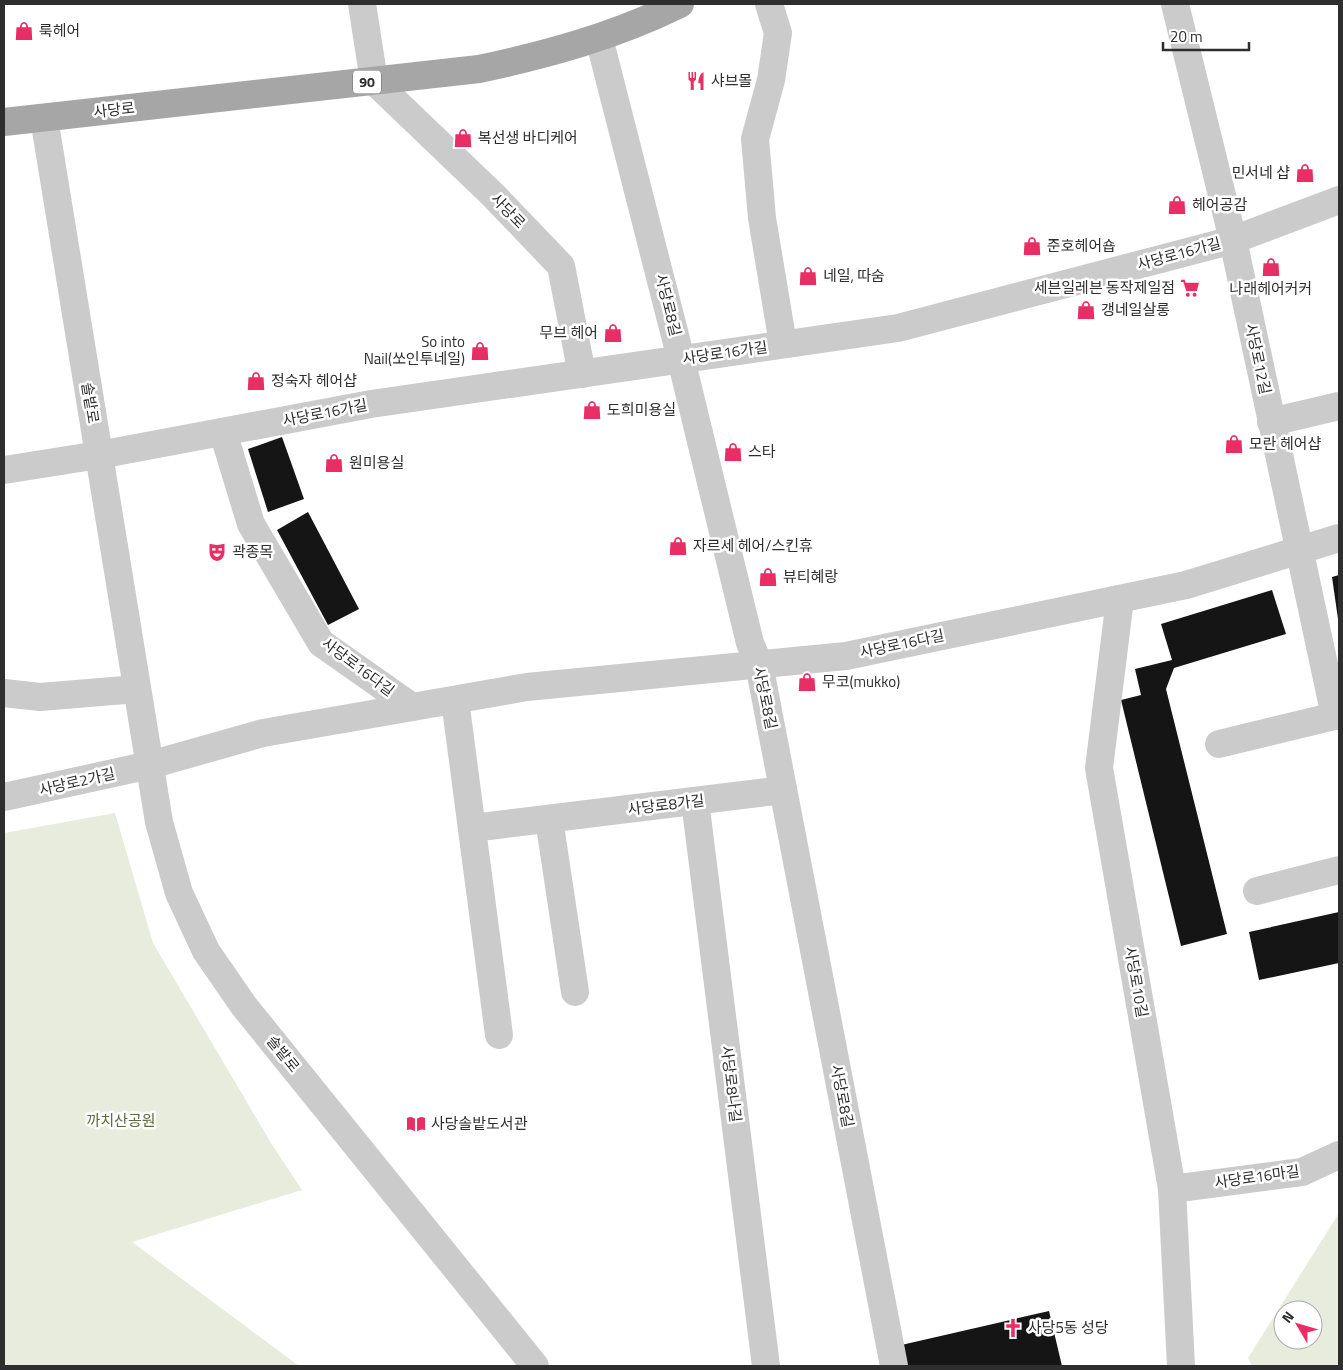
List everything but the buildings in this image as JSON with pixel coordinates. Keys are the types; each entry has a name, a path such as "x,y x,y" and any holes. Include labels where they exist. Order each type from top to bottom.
{"main road":[{"name":"사당로","path":"4,122 479,70 550,54 599,38 640,12 680,4"}],"street":[{"path":"362,4 374,81"},
{"path":"769,4 778,34 772,80 755,139 762,218 783,344"},
{"name":"사당로12길","path":"1175,4 1233,240 1298,551 1337,715"},
{"name":"사당로8길","path":"599,38 681,359 750,643 759,664 894,1366"},
{"name":"사당로","path":"374,81 494,196 560,266 582,374"},
{"name":"솔밭로","path":"44,118 159,822 179,893 206,951 244,1006 535,1366"},
{"name":"사당로16가길","path":"4,470 99,455 371,404 898,328 1233,240 1339,200"},
{"path":"1271,422 1339,406"},
{"name":"사당로16다길","path":"223,432 251,524 321,643 412,707"},
{"name":"사당로16다길","path":"150,765 263,733 527,687 846,656 1186,585 1339,538"},
{"name":"사당로10길","path":"1120,599 1099,768 1172,1189 1180,1366"},
{"path":"4,693 40,697 137,689"},
{"path":"455,700 500,1035"},
{"path":"1219,744 1337,715"},
{"name":"사당로2가길","path":"4,797 150,765"},
{"name":"사당로8가길","path":"473,828 783,790"},
{"name":"사당로8나길","path":"695,801 766,1366"},
{"path":"549,819 575,992"},
{"path":"1257,890 1339,870"},
{"name":"사당로16마길","path":"1172,1189 1302,1172 1339,1156"}],"green space":[{"name":"까치산공원","path":"115,813 153,943 271,1143 302,1190 132,1242 299,1366 4,1366 4,833"},
{"path":"1339,1213 1339,1366 1252,1366 1248,1358 1273,1318 1273,1350 1323,1350 1323,1300 1284,1300"}],"place":[{"name":"룩헤어","path":"24,31"},
{"name":"샤브몰","path":"696,81"},
{"name":"복선생 바디케어","path":"463,138"},
{"name":"민서네 샵","path":"1305,173"},
{"name":"헤어공감","path":"1177,205"},
{"name":"준호헤어숍","path":"1032,246"},
{"name":"나래헤어커커","path":"1271,267"},
{"name":"네일, 따숨","path":"808,276"},
{"name":"세븐일레븐 동작제일점","path":"1190,288"},
{"name":"갱네일살롱","path":"1086,310"},
{"name":"무브 헤어","path":"613,333"},
{"name":"So into Nail(쏘인투네일)","path":"480,351"},
{"name":"정숙자 헤어샵","path":"256,381"},
{"name":"도희미용실","path":"592,410"},
{"name":"모란 헤어샵","path":"1234,444"},
{"name":"스타","path":"733,452"},
{"name":"원미용실","path":"334,463"},
{"name":"자르세 헤어/스킨휴","path":"678,546"},
{"name":"곽종목","path":"217,552"},
{"name":"뷰티혜랑","path":"768,577"},
{"name":"무코(mukko)","path":"807,682"},
{"name":"사당솔밭도서관","path":"416,1124"},
{"name":"사당5동 성당","path":"1013,1328"}]}
